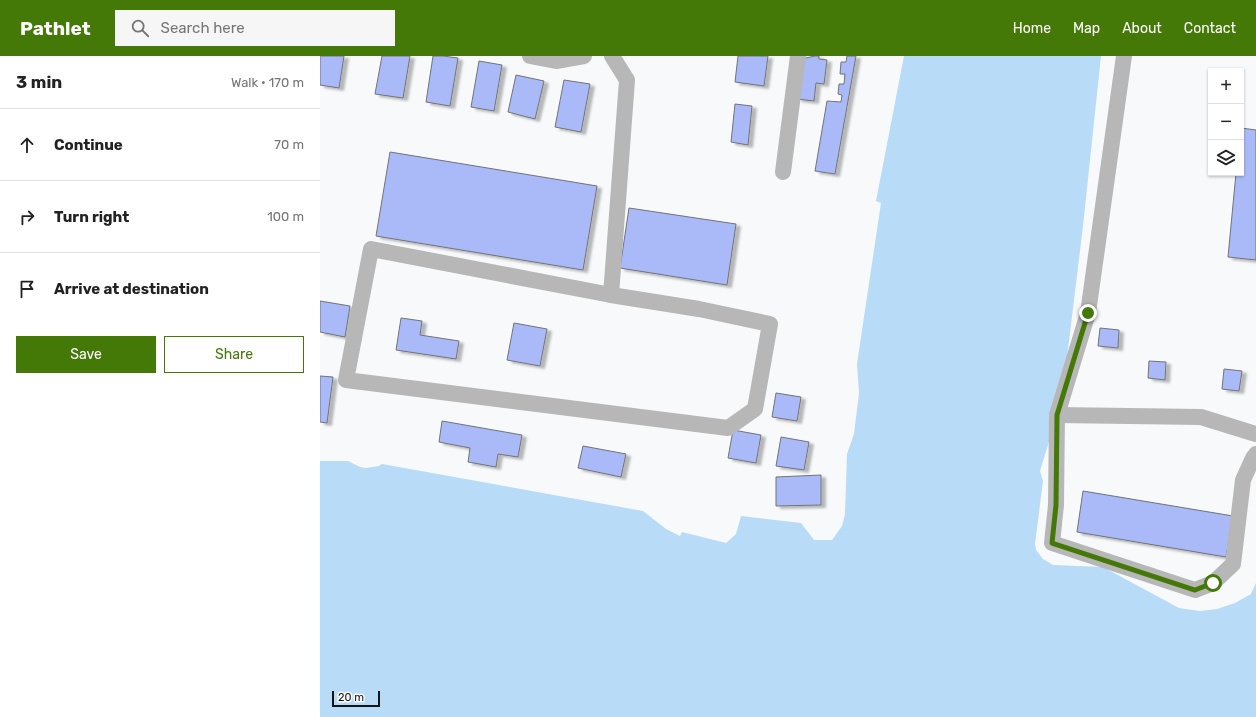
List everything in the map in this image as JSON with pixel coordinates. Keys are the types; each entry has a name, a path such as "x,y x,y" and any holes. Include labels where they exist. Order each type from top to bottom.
{"street":[{"path":"530,56 556,61 584,56"},
{"path":"611,295 627,80 612,56"},
{"path":"783,172 798,56"},
{"path":"1124,56 1088,313 1057,415 1056,505 1052,543 1195,590 1213,583 1233,564 1243,480 1256,454"},
{"path":"371,249 611,295 699,309 770,324 755,409 728,428 346,380 371,249"},
{"path":"1057,415 1200,417 1256,434"}],"water":[{"path":"904,56 1101,56 1083,226 1062,399 1040,471 1043,481 1035,544 1036,550 1043,559 1053,565 1103,567 1179,608 1200,611 1217,609 1235,603 1251,594 1256,583 1256,717 320,717 320,461 348,461 360,467 366,468 379,466 382,464 643,511 666,529 680,536 682,532 726,543 736,534 741,516 801,523 814,540 832,540 842,526 845,514 847,454 854,434 859,393 857,364 881,203 876,201"}],"building":[{"path":"320,56 344,56 339,88 320,85"},
{"path":"382,56 410,56 403,98 375,94"},
{"path":"433,56 458,58 450,106 426,102"},
{"path":"738,56 768,56 764,86 735,82"},
{"path":"819,56 819,59 827,60 824,84 816,83 814,101 797,99 801,59"},
{"path":"847,56 856,56 835,174 815,171 827,101 841,102 842,95 838,94 839,84 844,84 845,74 840,74 841,62 846,62"},
{"path":"479,61 502,65 494,111 471,107"},
{"path":"516,75 544,81 535,119 508,112"},
{"path":"564,80 590,84 581,132 555,127"},
{"path":"735,104 752,106 748,145 731,142"},
{"path":"1244,128 1256,130 1256,260 1228,257 1236,176 1244,176"},
{"path":"390,152 597,186 583,270 376,236"},
{"path":"629,208 736,224 727,285 620,268"},
{"path":"320,301 350,306 345,337 320,332"},
{"path":"401,318 422,321 420,335 459,341 456,359 396,350"},
{"path":"514,323 547,329 540,366 507,360"},
{"path":"1100,328 1119,330 1118,348 1098,346"},
{"path":"1149,361 1166,362 1165,380 1148,378"},
{"path":"1224,369 1242,371 1239,391 1222,389"},
{"path":"320,376 333,377 327,423 320,422"},
{"path":"776,393 801,397 797,421 772,417"},
{"path":"442,421 522,435 518,457 498,454 496,467 468,462 470,448 439,442"},
{"path":"733,430 761,435 756,463 728,458"},
{"path":"781,437 809,442 804,470 776,466"},
{"path":"583,446 626,454 621,477 578,468"},
{"path":"821,475 821,505 776,506 776,477"},
{"path":"1083,491 1233,516 1226,557 1077,532"}],"route":[{"path":"1088,313 1057,415 1056,505 1052,543 1195,590 1213,583"}]}
